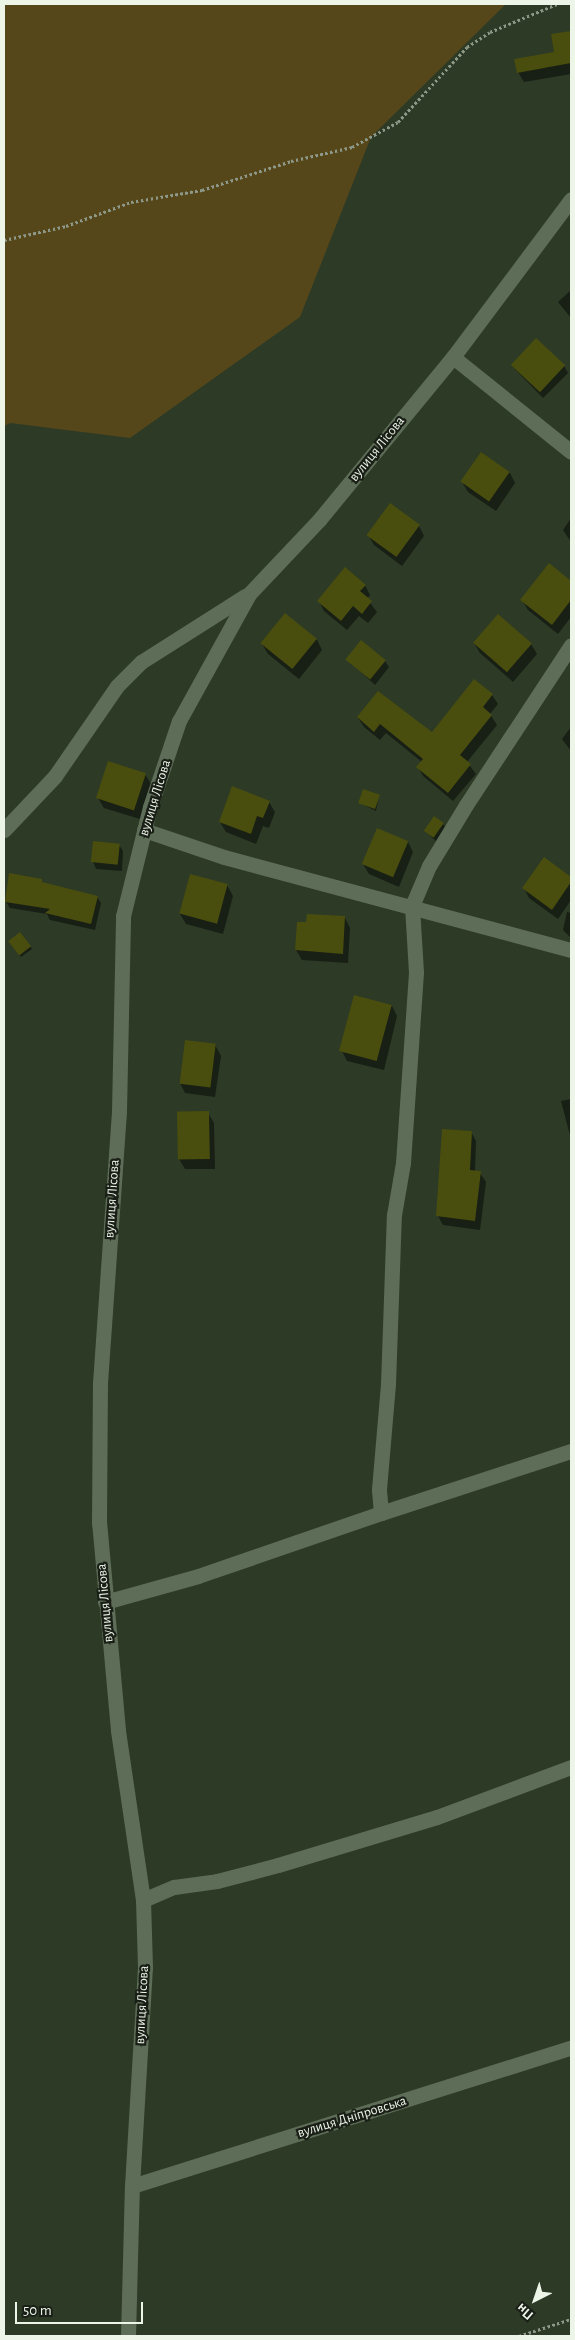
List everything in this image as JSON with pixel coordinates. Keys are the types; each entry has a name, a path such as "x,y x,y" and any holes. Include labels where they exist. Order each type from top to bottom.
{"street":[{"name":"вулиця Лісова","path":"128,2336 132,2186 144,1967 143,1900 125,1784 105,1602 99,1523 100,1383 119,1111 123,916 144,830 179,721 249,594 319,520 453,357 571,199"},
{"path":"453,357 571,452"},
{"path":"4,830 55,776 117,686 141,662 249,594"},
{"path":"381,1513 379,1489 388,1384 394,1214 403,1162 416,972 412,906 429,866 571,645"},
{"path":"144,830 224,857 571,950"},
{"path":"105,1602 188,1579 571,1451"},
{"path":"143,1900 174,1887 217,1880 278,1865 437,1817 571,1767"},
{"name":"вулиця Дніпровська","path":"132,2186 571,2048"}],"path":[{"path":"4,240 66,226 131,202 202,190 291,161 352,148 398,122 467,47 490,32 557,4"},
{"path":"519,2336 571,2319"}],"shaded area":[{"path":"4,4 506,4 371,137 300,317 130,438 10,423 4,426"}],"building":[{"path":"571,31 571,63 517,73 514,59 554,52 551,34"},
{"path":"536,338 565,365 540,392 511,365"},
{"path":"481,452 510,472 489,502 460,481"},
{"path":"390,503 420,525 396,557 366,535"},
{"path":"549,563 571,581 571,600 552,625 520,600"},
{"path":"345,567 366,585 360,591 372,601 362,614 353,606 341,621 317,601"},
{"path":"285,613 317,639 292,669 260,643"},
{"path":"498,614 532,644 507,672 473,643"},
{"path":"361,640 386,660 370,680 345,659"},
{"path":"474,679 493,694 483,707 492,715 460,755 471,764 448,793 416,767 423,759 380,724 374,732 357,717 378,691 432,732"},
{"path":"108,761 146,773 134,810 96,798"},
{"path":"232,786 270,801 263,818 257,816 251,834 219,822"},
{"path":"363,789 380,795 375,809 358,803"},
{"path":"434,816 444,823 434,838 424,831"},
{"path":"377,828 408,841 393,877 362,864"},
{"path":"93,841 120,844 118,865 91,862"},
{"path":"544,857 571,877 571,882 552,910 522,888"},
{"path":"9,873 42,879 42,882 98,896 91,924 45,913 50,909 5,902"},
{"path":"190,874 228,884 217,924 179,914"},
{"path":"307,914 345,916 343,954 295,950 297,922 306,922"},
{"path":"20,932 31,946 19,955 8,941"},
{"path":"354,995 392,1005 377,1061 339,1051"},
{"path":"185,1040 216,1044 210,1087 180,1084"},
{"path":"209,1111 210,1159 178,1160 177,1112"},
{"path":"442,1129 472,1131 470,1170 481,1171 475,1221 436,1216"}]}
